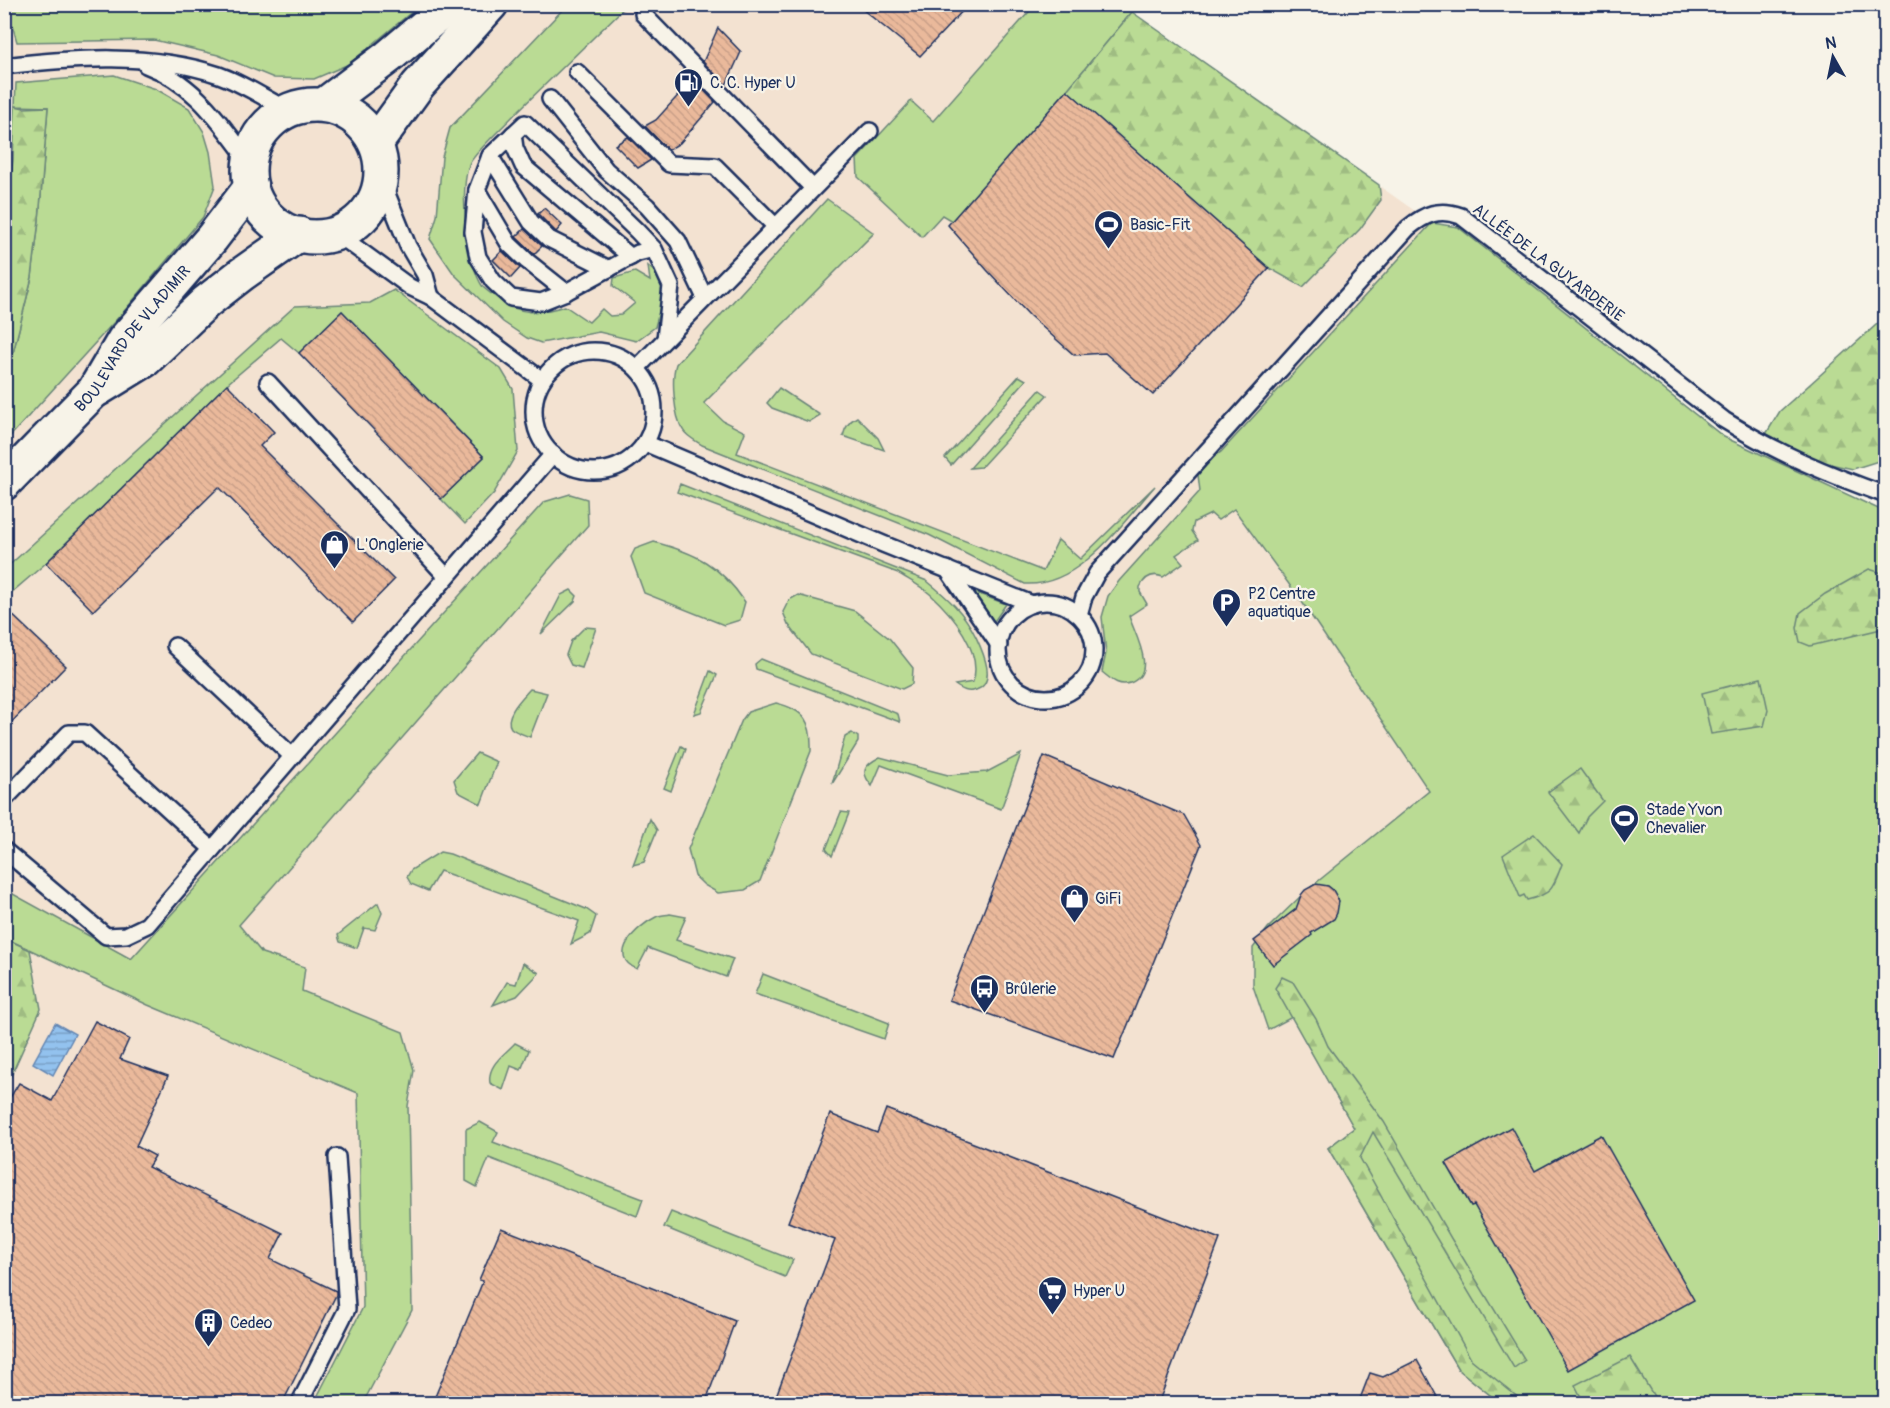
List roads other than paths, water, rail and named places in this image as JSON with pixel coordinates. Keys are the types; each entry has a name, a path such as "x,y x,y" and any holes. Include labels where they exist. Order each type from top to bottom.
{"main road":[{"path":"324,105 388,57 451,4"},
{"path":"376,143 418,85 492,4"},
{"path":"306,105 324,105 345,111 363,124 376,143 381,160 381,179 376,197 353,225 336,233 318,237 299,234 283,228 269,217 258,203 251,174 256,141 270,123 288,110 306,105"},
{"name":"BOULEVARD DE VLADIMIR","path":"4,483 94,391 124,340 212,238 251,174"},
{"path":"94,391 145,360 206,302 299,234"}],"lane":[{"path":"643,14 813,188"},
{"path":"4,66 89,59 170,62 220,75 288,110"},
{"path":"132,60 163,71 187,87 211,111 251,174"},
{"path":"577,72 669,164 716,166 776,227"},
{"path":"550,99 606,170 646,206 678,242 705,298"},
{"path":"654,249 638,253 566,292 541,302 511,298 493,281 478,257 473,232 477,190 490,156 525,123 654,249 671,286 665,339"},
{"path":"637,368 870,131"},
{"path":"513,134 515,148 523,166 631,257"},
{"path":"490,156 531,222 543,234 609,269"},
{"path":"381,179 408,246 425,275 431,297"},
{"path":"477,190 509,244 566,292"},
{"name":"ALLÉE DE LA GUYARDERIE","path":"1097,573 1408,228 1418,219 1430,213 1440,212 1461,216 1724,420 1763,444 1813,468 1886,495"},
{"path":"336,233 410,287 431,297 542,380"},
{"path":"601,351 620,357 637,368 648,385 654,404 653,424 645,443 632,458 615,468 595,471 576,469 558,460 544,446 536,428 533,409 537,390 542,380 562,360 581,352 601,351"},
{"path":"268,382 446,576"},
{"path":"645,443 883,544 1032,604"},
{"path":"4,850 106,936 126,935 147,925 553,454"},
{"path":"947,569 999,645"},
{"path":"1058,603 1097,573"},
{"path":"1079,615 1084,597 1097,573"},
{"path":"1058,603 1069,607 1079,615 1089,628 1094,643 1094,658 1088,673 1078,686 1052,698 1037,697 1024,692 1012,683 1004,672 999,658 1002,631 1020,610 1032,604 1058,603"},
{"path":"175,646 292,756"},
{"path":"4,800 69,734 85,733 212,849"},
{"path":"299,1404 347,1309 337,1157"}],"water":[{"path":"55,1023 75,1034 53,1075 33,1063"}],"place":[{"name":"C. C. Hyper U","path":"689,108"},
{"name":"Basic-Fit","path":"1109,250"},
{"name":"L'Onglerie","path":"335,570"},
{"name":"P2 Centre aquatique","path":"1227,628"},
{"name":"Stade Yvon Chevalier","path":"1625,844"},
{"name":"GiFi","path":"1074,924"},
{"name":"Brûlerie","path":"984,1014"},
{"name":"Hyper U","path":"1052,1316"},
{"name":"Cedeo","path":"209,1348"}]}
